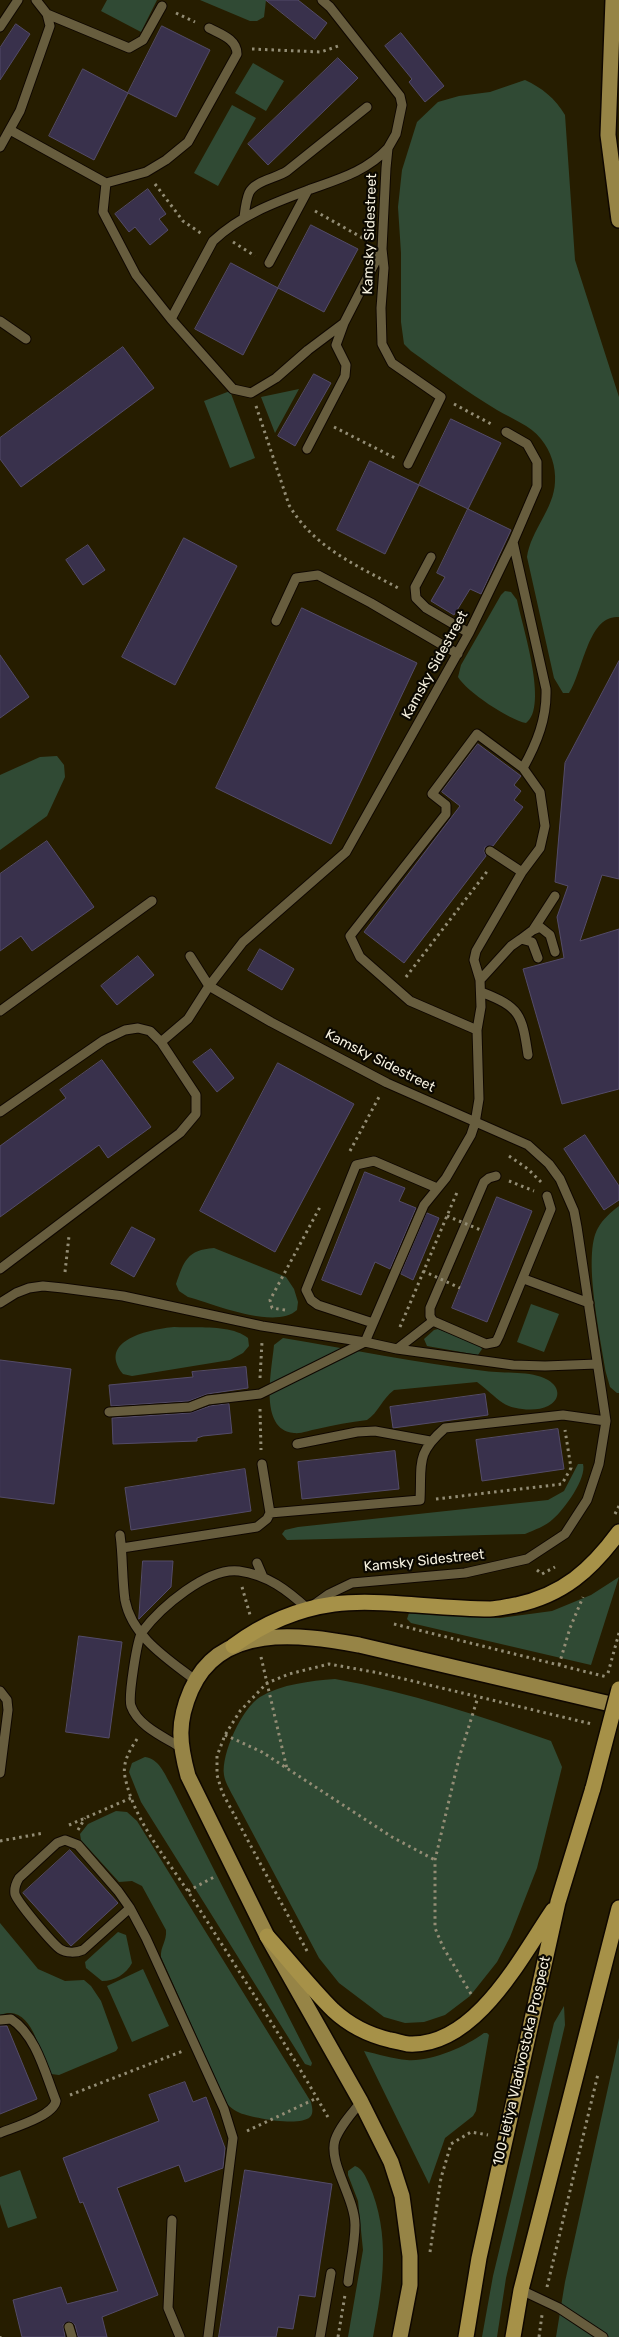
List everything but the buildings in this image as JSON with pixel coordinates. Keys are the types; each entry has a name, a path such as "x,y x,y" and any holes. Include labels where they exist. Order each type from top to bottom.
{"highway":[{"path":"233,1646 254,1630 278,1619 308,1609 334,1604 370,1602 492,1609 538,1600 573,1582 586,1572 619,1532"},
{"name":"100-letiya Vladivostoka Prospect","path":"466,2337 479,2258 558,1902 593,1788 615,1683"},
{"path":"267,1936 333,2010 355,2027 379,2037 409,2044 432,2040 457,2030 477,2014 498,1991 558,1902"},
{"path":"513,2337 521,2290 619,1908"}],"main road":[{"path":"613,0 608,135 619,220"},
{"path":"400,2337 410,2285 410,2256 406,2222 391,2162 361,2102 267,1936 188,1776 180,1747 180,1727 186,1702 195,1680 208,1663 233,1646 256,1639 322,1638 486,1674 619,1706"}],"lane":[{"path":"0,27 18,0"},
{"path":"0,147 20,111 50,26 47,14 36,0"},
{"name":"Kamsky Sidestreet","path":"322,0 330,7 400,96 402,105 396,134 388,148 382,249 384,268 381,308 382,344 392,363 440,397"},
{"path":"47,14 129,48 143,40 162,6"},
{"path":"10,130 106,183 146,172 166,160 188,142 237,54 237,46 228,38 209,28"},
{"path":"244,217 249,192 254,186 287,171 367,107"},
{"path":"171,319 213,241 244,217 308,190 353,174 371,164 388,148"},
{"path":"106,183 103,212 136,275 171,319 233,389 251,393 276,378 308,350 344,323"},
{"path":"269,263 308,190"},
{"path":"307,450 345,376 346,365 336,345 344,323 382,249"},
{"path":"0,321 26,339"},
{"path":"408,464 440,397"},
{"name":"Kamsky Sidestreet","path":"308,1609 329,1594 352,1582 465,1573 527,1560 565,1534 587,1500 599,1464 606,1421 574,1211 560,1179 549,1164 528,1145 387,1083 271,1022 210,986 243,942 346,852 458,654 513,542 537,486 537,462 527,444 506,432"},
{"path":"513,542 546,689 546,704 538,741 523,768"},
{"path":"431,556 415,587 416,598 426,608 469,633"},
{"path":"276,621 296,578 318,575 372,603 458,654"},
{"path":"109,1412 190,1408 208,1400 260,1394 365,1342 424,1205 442,1183 466,1144 475,1123 479,1099 477,1030 481,1007 480,980 474,960 476,951 522,872 540,848 545,826 540,792 523,768 477,734 432,794 446,805 448,816 350,936 360,957 410,1002 477,1030"},
{"path":"490,851 522,872"},
{"path":"480,980 511,946 533,930 555,896"},
{"path":"0,1011 152,901"},
{"path":"533,930 540,928 545,930 550,935 555,952"},
{"path":"521,939 532,942 538,958"},
{"path":"161,1042 188,1019 210,986 190,956"},
{"path":"481,992 503,1001 516,1010 525,1036 528,1055"},
{"path":"0,1112 104,1040 125,1030 145,1028 161,1042 196,1095 196,1114 180,1133 0,1269"},
{"path":"373,1322 318,1305 311,1300 306,1290 356,1165 374,1161 437,1188"},
{"path":"496,1176 484,1182 430,1308 430,1316 433,1321 486,1344 496,1342 524,1279 551,1209 548,1196"},
{"path":"524,1279 588,1303"},
{"path":"0,1303 16,1293 29,1288 43,1286 123,1296 262,1326 365,1342 397,1349 513,1365 597,1364"},
{"path":"397,1349 433,1321"},
{"path":"270,1513 420,1500 422,1455 430,1440 445,1428 563,1415 606,1421"},
{"path":"297,1444 357,1432 375,1431 430,1440"},
{"path":"122,1548 257,1527 267,1519 270,1513 262,1464"},
{"path":"120,1535 126,1600 130,1615 140,1633 154,1648 195,1680"},
{"path":"257,1563 263,1577"},
{"path":"180,1747 146,1725 131,1708 129,1698 140,1633 178,1595 212,1577 237,1571 263,1577 283,1587 308,1609"},
{"path":"0,1691 7,1700 8,1710 0,1773"},
{"path":"130,1908 82,1950 69,1952 60,1950 26,1911 15,1894 15,1885 19,1878 58,1843 71,1840 78,1845 118,1891 130,1908 224,2109 233,2138 208,2337"},
{"path":"0,2020 11,2018 29,2036 56,2101 55,2107 48,2112 0,2133"},
{"path":"348,2282 355,2225 352,2201 334,2157 334,2148 338,2135 361,2102"},
{"path":"172,2220 168,2308 180,2337"},
{"path":"320,2337 331,2273"},
{"path":"521,2290 544,2300 591,2333 603,2337"},
{"path":"69,2327 72,2337"}],"path":[{"path":"162,6 209,28"},
{"path":"237,46 265,51 321,52 356,39"},
{"path":"146,172 183,221 213,241"},
{"path":"301,204 382,249"},
{"path":"251,393 289,505 307,531 326,548 416,598"},
{"path":"440,397 506,432"},
{"path":"322,421 379,450"},
{"path":"396,990 498,858"},
{"path":"496,1176 548,1196"},
{"path":"409,1304 462,1182"},
{"path":"62,1288 72,1216"},
{"path":"447,1216 483,1231"},
{"path":"423,1271 460,1288"},
{"path":"272,1308 285,1310"},
{"path":"260,1394 261,1443"},
{"path":"420,1500 562,1484 571,1468 563,1415"},
{"path":"559,1665 570,1628 587,1590"},
{"path":"370,1602 390,1622 397,1625 559,1665 615,1683"},
{"path":"311,1960 222,1792 217,1774 218,1756 225,1735 240,1711 267,1683 289,1674 329,1664 379,1673 599,1726"},
{"path":"267,1683 287,1769"},
{"path":"474,2000 443,1947 435,1928 436,1860 458,1758 478,1697"},
{"path":"225,1735 262,1752 392,1837 436,1860"},
{"path":"56,2101 167,2057"},
{"path":"539,2337 544,2300 599,2070"},
{"path":"233,2138 317,2098"},
{"path":"441,2178 451,2144 471,2132 488,2135"},
{"path":"338,2337 348,2282"}],"green space":[{"path":"107,0 157,0 141,32 101,11"},
{"path":"200,0 266,0 264,17 257,21 250,21"},
{"path":"253,63 284,81 266,111 235,93"},
{"path":"525,80 548,94 565,115 575,260 619,397 619,617 609,619 600,625 593,634 569,693 563,693 554,678 527,557 529,547 554,492 555,471 550,454 545,444 532,430 475,396 411,351 404,344 401,322 401,253 398,207 402,170 417,122 438,102 459,96 490,92"},
{"path":"232,105 256,118 218,186 194,173"},
{"path":"299,389 275,433 261,397"},
{"path":"230,391 255,458 230,468 204,401"},
{"path":"505,591 511,592 517,600 532,665 535,701 532,714 526,723 509,717 489,704 470,690 458,677 461,665"},
{"path":"57,756 64,765 65,777 47,816 0,850 0,775 40,757"},
{"path":"619,1206 619,1393 617,1393 610,1387 606,1373 594,1298 592,1257 598,1228 607,1216"},
{"path":"214,1248 286,1277 294,1289 298,1302 297,1310 287,1315 260,1317 188,1297 179,1291 176,1284 184,1263 188,1258 198,1251"},
{"path":"531,1304 559,1314 544,1352 517,1342"},
{"path":"174,1327 213,1328 232,1331 248,1338 249,1346 243,1353 230,1360 132,1376 123,1374 116,1362 116,1353 121,1345 130,1338 141,1334"},
{"path":"438,1329 479,1345 482,1349 478,1355 427,1346 424,1339 434,1330"},
{"path":"283,1338 434,1364 533,1375 552,1383 557,1390 557,1397 555,1401 543,1408 525,1409 503,1403 477,1382 394,1390 367,1420 294,1433 283,1429 275,1421 271,1410 270,1383 274,1345"},
{"path":"578,1464 583,1464 582,1477 558,1515 540,1528 525,1534 287,1540 282,1534 285,1530 298,1527 548,1500 564,1491"},
{"path":"619,1577 591,1665 411,1623 407,1619 409,1613 414,1612 500,1618 552,1611 591,1595"},
{"path":"335,1679 417,1698 551,1741 562,1767 537,1868 510,1937 497,1962 470,1996 445,2015 424,2022 405,2023 384,2017 339,1983 319,1958 229,1789 224,1775 229,1744 240,1721 253,1703 260,1697 287,1686"},
{"path":"145,1757 158,1764 171,1785 312,2063 311,2066 305,2064 141,1802 129,1772 132,1763"},
{"path":"116,1811 127,1812 137,1821 311,2102 312,2112 310,2117 297,2121 265,2119 240,2113 227,2104 161,1957 166,1930 142,1886 132,1881 119,1882 81,1840 80,1834 88,1824"},
{"path":"0,1923 38,1969 65,1981 84,1980 91,1986 101,2001 118,2048 116,2051 59,2075 51,2074 33,2032 27,2023 20,2016 11,2013 0,2015"},
{"path":"118,1932 126,1935 132,1963 120,1976 102,1981 86,1968 85,1962"},
{"path":"143,1969 169,2026 132,2042 107,1986"},
{"path":"564,2006 565,2025 506,2278 497,2337 482,2337 493,2276 554,2023"},
{"path":"484,2033 489,2035 476,2111 473,2116 445,2138 429,2184 364,2051 391,2058 426,2059 458,2048"},
{"path":"619,2038 619,2337 556,2337 565,2282"},
{"path":"355,2166 362,2171 369,2184 376,2203 383,2241 382,2279 373,2337 348,2337 363,2250 358,2201 348,2175 348,2171"},
{"path":"20,2170 37,2218 8,2228 0,2204 0,2177"}]}
